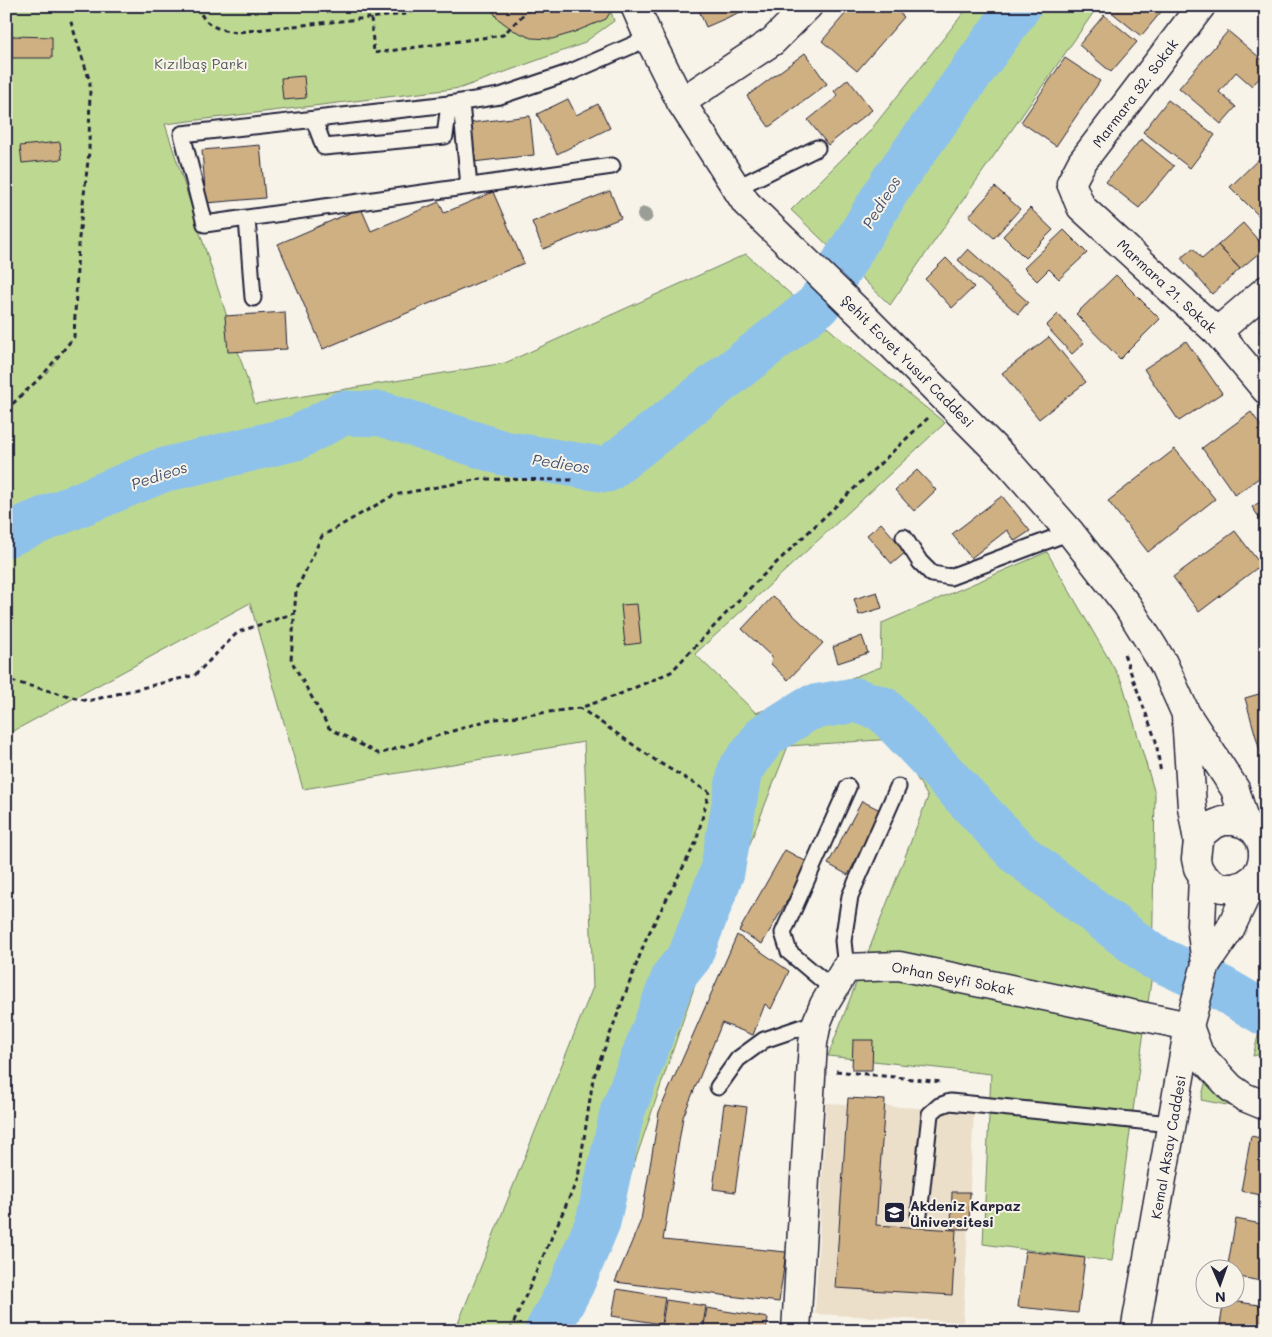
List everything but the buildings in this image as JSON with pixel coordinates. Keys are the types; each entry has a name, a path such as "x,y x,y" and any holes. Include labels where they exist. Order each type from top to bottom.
{"main road":[{"name":"Şehit Ecvet Yusuf Caddesi","path":"635,6 681,102 741,196 1009,463 1070,532 1127,605 1163,663 1186,714"},
{"path":"681,102 774,41 808,6"},
{"name":"Marmara 32. Sokak","path":"1072,183 1082,162 1201,6"},
{"name":"Marmara 21. Sokak","path":"1072,183 1081,207 1217,332 1266,390"},
{"path":"1217,332 1266,290"},
{"path":"1186,714 1235,789 1260,839 1263,849 1260,872 1244,885 1222,888 1212,883 1203,876 1196,859 1198,841 1192,807 1186,714"},
{"path":"1198,841 1208,828 1223,821 1234,821 1255,829"},
{"name":"Kemal Aksay Caddesi","path":"1135,1331 1189,1026 1206,964 1230,930 1260,872"},
{"name":"Kemal Aksay Caddesi","path":"1203,876 1201,925 1206,964"},
{"name":"Orhan Seyfi Sokak","path":"840,979 900,966 1189,1026"},
{"path":"796,1331 813,1043 817,1022 824,1005 840,979"},
{"path":"1189,1026 1199,1054 1231,1088 1244,1098 1266,1106"}],"lane":[{"path":"612,166 205,224 182,134 314,120 500,96 562,76 649,38"},
{"path":"314,120 324,147 445,136 455,103"},
{"path":"455,103 469,186"},
{"path":"741,196 817,148"},
{"path":"247,218 253,298"},
{"path":"904,537 920,562 932,574 950,577 1070,532"},
{"path":"848,787 783,932 790,952 840,979 843,941 850,896 898,787"},
{"path":"718,1087 738,1059 764,1040 817,1022"},
{"path":"919,1215 930,1114 939,1106 950,1102 1171,1124"}],"path":[{"path":"197,6 201,16 217,30 238,32 406,14 426,6"},
{"path":"371,18 374,52 503,35 532,6"},
{"path":"6,411 43,375 74,337 78,246 89,152 90,82 70,19"},
{"path":"572,480 480,480 394,495 322,536 296,591 291,660 329,728 379,754 488,720 580,708 620,694 671,672 752,586 947,400"},
{"path":"6,688 11,682 88,701 195,675 238,632 294,614"},
{"path":"1123,651 1156,741 1162,780"},
{"path":"510,1331 578,1178 593,1079 646,939 696,842 709,792 658,762 580,708"}],"shaded area":[{"name":"Akdeniz Karpaz Üniversitesi","path":"826,1103 974,1111 963,1322 815,1314"}],"green space":[{"name":"Kızılbaş Parkı","path":"6,6 609,6 614,21 582,44 461,88 165,124 255,404 505,363 746,254 845,343 945,423 695,654 756,713 881,667 882,623 1047,552 1122,682 1155,794 1152,974 1112,1261 983,1244 991,1074 828,1056 928,797 894,739 788,746 697,979 598,1270 572,1331 455,1331 593,987 584,742 303,789 250,603 6,735"},
{"path":"969,6 1098,6 890,305 791,210 869,132"},
{"path":"1266,1004 1266,1053 1253,1056"},
{"path":"1208,1072 1237,1107 1201,1100"}],"waterway":[{"name":"Pedieos","path":"6,535 160,471 296,438 343,413 382,414 503,453 607,470 818,305 893,181 1019,6"},
{"path":"547,1331 572,1284 598,1222 622,1113 674,976 690,956 722,872 740,770 766,735 809,708 855,700 883,709 1019,854 1152,956 1223,989 1266,1014"}],"place":[{"name":"Akdeniz Karpaz Üniversitesi","path":"894,1213"}]}
